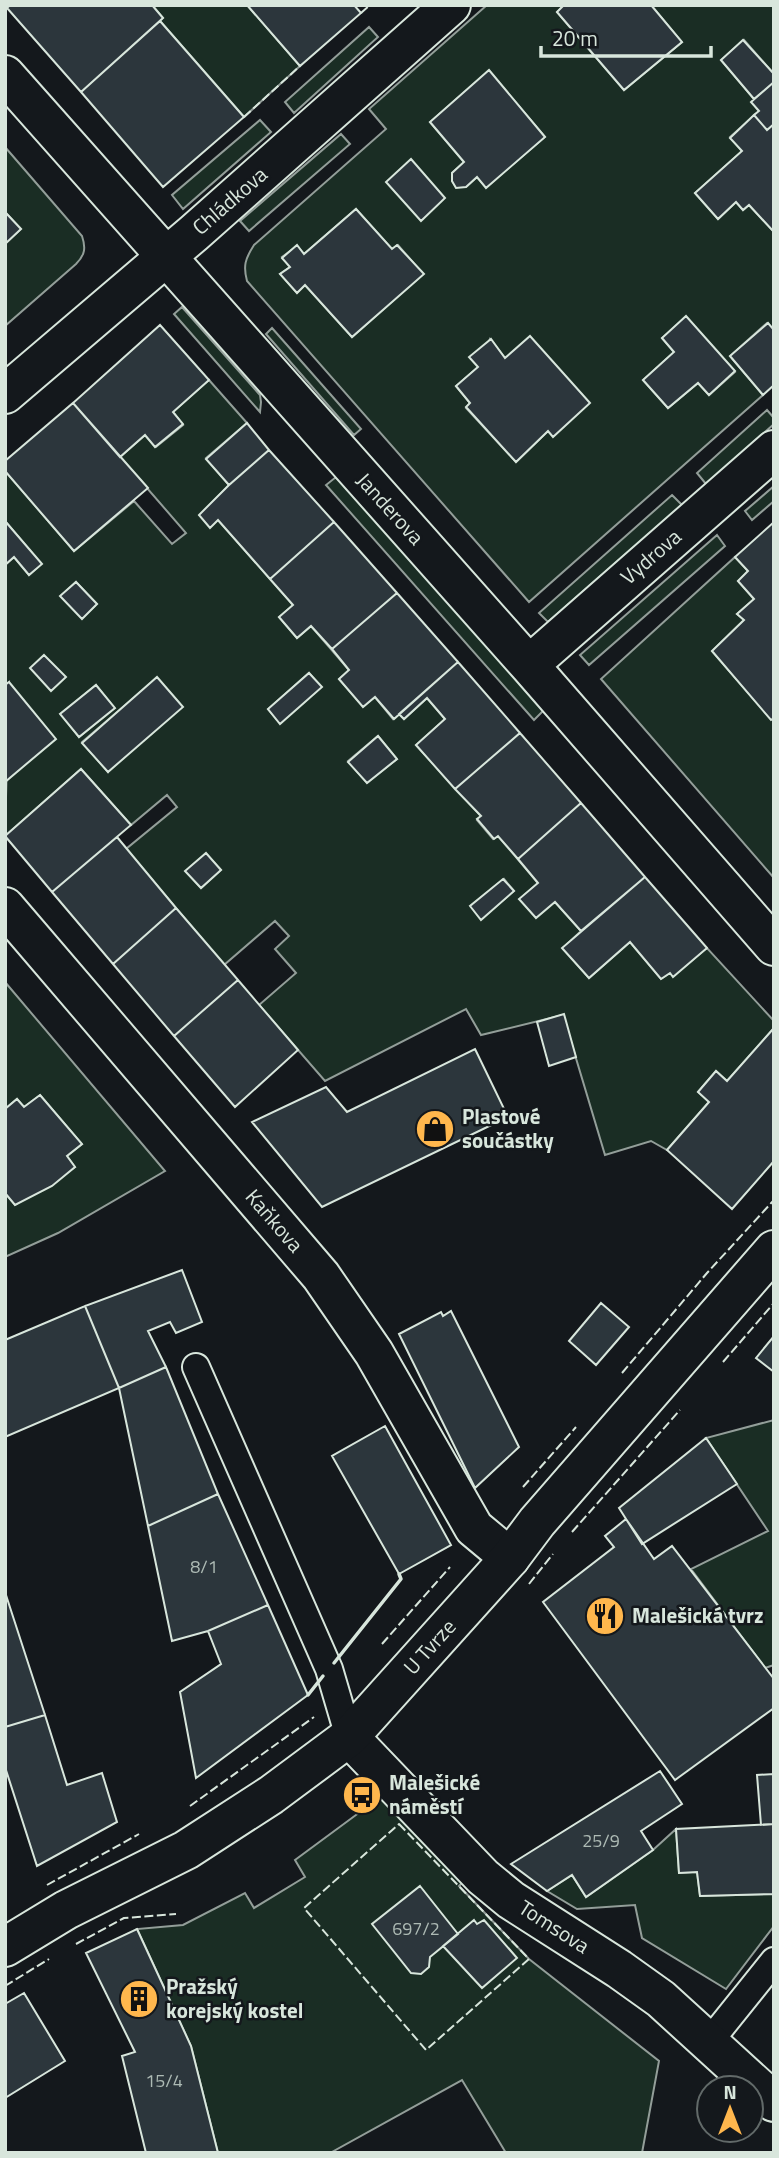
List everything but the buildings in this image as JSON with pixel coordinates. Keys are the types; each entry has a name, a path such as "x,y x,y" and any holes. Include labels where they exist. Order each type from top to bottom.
{"street":[{"name":"Chládkova","path":"5,394 451,5"},
{"name":"Janderova","path":"5,75 529,665 774,946"},
{"name":"Vydrova","path":"529,665 774,450"},
{"name":"Kaňkova","path":"5,907 321,1276 374,1353 474,1528 510,1558"},
{"name":"U Tvrze","path":"5,1947 66,1910 186,1850 271,1795 349,1737 510,1558 537,1522 774,1250"},
{"name":"Tomsova","path":"349,1737 483,1877 511,1900 661,1999 774,2102"}],"lane":[{"path":"196,1367 329,1669 349,1737"},
{"path":"709,2042 774,1961"}],"green space":[{"path":"152,5 247,5 300,66 244,117 160,21 163,18"},
{"path":"487,5 564,5 557,12 624,90 682,42 651,5 774,5 774,74 744,40 721,60 754,99 752,102 759,111 730,137 742,151 695,193 718,219 736,202 743,210 749,205 774,232 774,330 767,323 730,356 763,395 529,602 247,281 246,263 254,245 386,129 369,109","holes":["489,71 545,137 486,187 477,177 466,187 456,187 452,181 452,173 464,162 430,122","356,209 392,249 398,245 423,274 352,337 305,285 297,293 280,274 290,267 282,257 297,246 304,254","686,317 735,372 709,395 698,383 668,408 643,380 674,352 662,338","490,339 505,358 553,436 548,431 516,462 466,408 470,403 456,386 478,367"]},
{"path":"369,27 378,37 294,113 285,102"},
{"path":"260,120 271,132 183,209 172,195"},
{"path":"341,134 350,144 249,231 240,221"},
{"path":"5,147 82,236 84,248 76,264 5,326 5,244 21,229 5,212"},
{"path":"182,307 260,395 260,412 174,314"},
{"path":"272,328 361,429 354,435 266,334"},
{"path":"209,380 247,423 206,458 229,485 200,515 218,520 293,605 279,617 297,638 311,626 349,670 339,679 363,706 375,697 393,719 399,714 404,719 427,698 445,719 416,745 481,816 477,820 493,839 498,836 538,883 520,899 555,902 581,931 563,948 589,978 630,942 661,979 670,973 673,976 707,948 774,1021 774,1028 727,1081 716,1071 698,1092 709,1102 667,1150 651,1141 605,1155 563,1015 481,1035 466,1009 325,1081 259,1005 296,973 275,949 289,936 275,921 224,965 126,849 177,807 167,795 131,825 81,769 5,836 9,682 5,685 5,565 14,557 29,575 41,564 5,521 5,471 74,551 134,501 172,544 186,533 120,457 145,435 156,447 183,425 173,412","holes":["76,582 97,604 82,618 61,596","309,673 321,687 280,723 268,709","157,678 108,772 82,742","96,685 114,708 79,737 61,714","378,736 397,759 367,783 348,761","206,854 221,870 201,888 186,871","504,879 514,891 481,919 471,906"]},
{"path":"767,410 774,418 774,424 706,484 697,473"},
{"path":"336,477 544,710 534,720 326,485"},
{"path":"774,486 774,501 752,520 745,511"},
{"path":"672,495 682,505 548,622 539,613"},
{"path":"717,535 725,546 589,665 580,655"},
{"path":"735,557 748,571 738,581 754,599 737,614 744,620 712,651 771,719 774,718 774,878 601,679"},
{"path":"5,982 165,1171 58,1233 5,1257 5,1193 15,1205 75,1167 67,1156 82,1144 40,1095 24,1107 17,1099 5,1109"},
{"path":"774,1420 774,1665 765,1668 691,1569 768,1531 706,1438"},
{"path":"383,1795 464,1881 459,1886 529,1959 659,2061 642,2153 506,2153 462,2080 330,2153 218,2153 191,2046 137,1929 183,1925 245,1893 254,1908 305,1877 295,1860"},
{"path":"676,1829 679,1873 697,1872 700,1896 774,1894 774,1926 726,1989 642,1938 635,1905 577,1909 547,1891 572,1875 586,1897 653,1850"}],"fence":[{"path":"361,13 370,5"},
{"path":"244,117 300,66"},
{"path":"622,1373 707,1273 774,1200"},
{"path":"723,1362 774,1303"},
{"path":"572,1532 680,1410"},
{"path":"523,1487 576,1427"},
{"path":"529,1584 553,1554"},
{"path":"382,1644 450,1567"},
{"path":"190,1806 314,1717"},
{"path":"399,1824 529,1959 426,2050 304,1908 399,1824"},
{"path":"47,1885 139,1834"},
{"path":"76,1944 124,1918 176,1914"},
{"path":"5,1986 49,1959"}],"wall":[{"path":"334,1663 401,1579 399,1574"},
{"path":"308,1695 323,1676"}],"place":[{"name":"Plastové součástky","path":"435,1129"},
{"name":"Malešická tvrz","path":"605,1616"},
{"name":"Malešické náměstí","path":"362,1795"},
{"name":"Pražský korejský kostel","path":"139,1999"}]}
